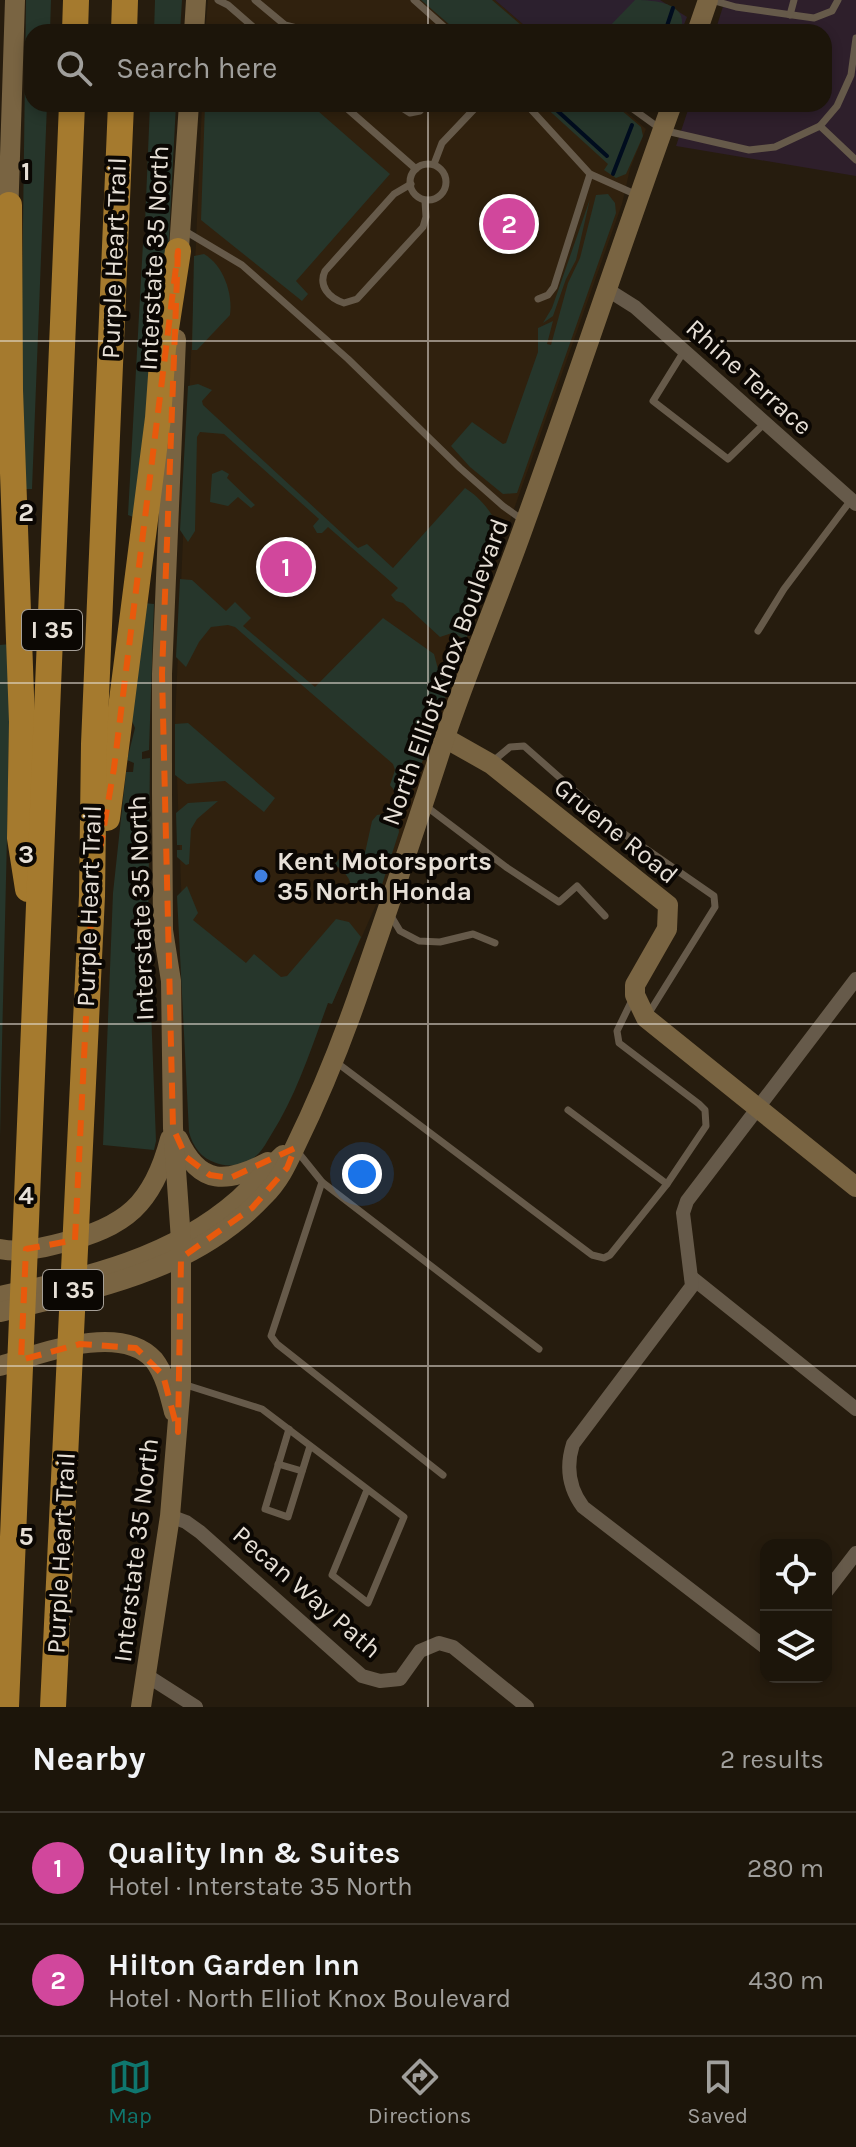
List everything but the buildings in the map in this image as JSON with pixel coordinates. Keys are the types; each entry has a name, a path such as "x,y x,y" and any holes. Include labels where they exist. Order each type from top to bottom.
{"highway":[{"path":"75,24 76,0"},
{"path":"124,24 125,0"},
{"name":"Purple Heart Trail","path":"6,1707 72,112"},
{"name":"Purple Heart Trail","path":"53,1707 92,896 94,744 121,112"},
{"path":"9,205 10,390 22,722 20,838 37,942"},
{"path":"92,896 104,842 114,768 158,418 163,348 179,239"}],"main road":[{"path":"0,286 9,205 7,49 15,0"},
{"path":"194,24 196,0"},
{"path":"700,24 710,0"},
{"name":"Interstate 35 North","path":"141,1707 170,1516 181,1383 181,1249 173,1128 171,981 163,930 162,674 179,239 188,112"},
{"name":"North Elliot Knox Boulevard","path":"0,1312 107,1286 181,1249 222,1233 252,1208 287,1168 289,1151 334,1061 425,805 445,738 526,522 669,112"},
{"name":"Gruene Road","path":"445,738 491,764 668,905 667,929 635,985 635,995"},
{"path":"635,995 646,1018 856,1187"},
{"path":"173,1128 186,1157 210,1175 230,1178 289,1151"},
{"path":"0,1249 39,1249 93,1235 118,1224 153,1185 173,1128"},
{"name":"North Elliot Knox Boulevard","path":"0,1296 100,1273 145,1257 181,1249"},
{"path":"0,1366 80,1344 120,1342 153,1359 163,1375 178,1432"}],"street":[{"name":"Rhine Terrace","path":"608,290 635,307 854,502"},
{"path":"760,1643 590,1513 577,1498 569,1458 573,1444 692,1286 684,1207 757,1106 856,979"},
{"path":"691,1277 856,1409"},
{"name":"Pecan Way Path","path":"170,1516 200,1532 362,1676 380,1681 400,1679 420,1651 439,1643 453,1647 527,1707"},
{"path":"832,1584 856,1553"},
{"path":"146,1675 196,1707"}],"lane":[{"path":"218,0 230,3 251,24"},
{"path":"255,0 284,24"},
{"path":"414,0 441,24"},
{"path":"710,0 790,15 820,17 832,11 838,0"},
{"path":"790,15 794,0"},
{"path":"832,112 848,85 856,38"},
{"path":"351,112 416,169"},
{"path":"434,164 442,143 471,112"},
{"path":"533,112 590,174 639,196"},
{"path":"637,112 662,130 749,150 775,147 820,126 832,112"},
{"path":"820,126 856,160"},
{"path":"434,164 443,171 445,181 439,196 425,201 415,194 411,184 416,169 421,165 434,164"},
{"path":"538,299 548,295 554,287 590,174"},
{"path":"411,184 394,194 325,271 322,281 325,290 344,303 357,299 423,227 425,201"},
{"path":"179,239 242,265 348,359 460,468 526,522"},
{"path":"684,351 653,401 728,459 765,423"},
{"path":"758,631 784,589 854,502"},
{"path":"491,764 510,747 524,746 620,831 714,896 715,907 646,1018"},
{"path":"425,805 506,867 559,902 577,886 605,916"},
{"path":"388,911 400,931 419,941 440,942 473,934 495,943"},
{"path":"334,1061 598,1258 610,1255 667,1184 706,1126 705,1110 699,1104 619,1043 617,1031 635,995"},
{"path":"568,1110 667,1184"},
{"path":"289,1151 322,1182 539,1349"},
{"path":"322,1182 271,1336 277,1344 443,1475"},
{"path":"181,1383 262,1409 404,1517 368,1603 332,1575 367,1490"},
{"path":"289,1429 265,1509 288,1517 310,1446"},
{"path":"278,1464 302,1471"}],"highlighted area":[{"path":"178,251 162,674 173,1128 186,1157 210,1175 230,1178 295,1148 287,1168 252,1208 181,1258 178,1432 163,1375 136,1348 80,1344 21,1360 26,1249 75,1240 92,896 114,768"}],"shaded area":[{"path":"208,0 495,0 523,24 206,24"},
{"path":"495,0 660,0 687,17 684,24 523,24"},
{"path":"725,0 856,0 856,176 676,146 687,112 832,112 832,24 718,24"},
{"path":"202,112 626,112 646,129 630,169 622,204 387,880 332,1004 184,966 175,722"}],"green space":[{"path":"26,0 51,0 50,24 26,24"},
{"path":"155,0 182,0 180,24 154,24"},
{"path":"421,0 492,0 520,24 449,24"},
{"path":"635,0 669,5 676,9 682,22 682,24 612,24"},
{"path":"25,112 47,112 32,489 22,489"},
{"path":"150,112 176,112 169,238 136,518 128,515 143,243 155,241 156,225 145,224"},
{"path":"205,112 319,112 390,174 296,281 308,294 302,301 201,220"},
{"path":"551,112 623,112 641,127 643,136 626,174 616,178 604,170 608,164"},
{"path":"608,194 615,203 616,213 517,493 503,494 470,467 451,446 472,422 503,444 506,443 538,352 538,328 553,321 547,344 551,345 568,283 580,258 596,195"},
{"path":"590,199 576,260 553,316 543,323 552,308"},
{"path":"204,254 216,265 225,280 230,298 230,315 197,350 192,350 194,256"},
{"path":"198,384 212,390 202,401 203,405 358,548 367,544 393,568 465,488 477,497 492,515 500,536 466,640 452,633 440,637 403,603 396,601 391,595 398,588 328,527 317,533 313,526 319,519 224,434 200,432 197,437 195,531 188,542 180,530 188,386"},
{"path":"222,470 255,505 251,508 238,497 228,506 210,502 212,474"},
{"path":"180,579 192,580 226,611 235,602 251,618 243,626 315,687 383,618 434,654 438,669 451,682 411,793 397,794 390,785 395,770 393,764 235,627 211,627 186,667 176,657"},
{"path":"144,603 154,604 149,750 142,752 142,759 150,758 148,931 154,1150 103,1145 113,893 126,772 133,772 134,763 127,760 135,728 132,721"},
{"path":"10,644 8,768 0,1138 0,645"},
{"path":"188,723 275,798 264,812 225,781 187,784 175,775 175,724"},
{"path":"218,801 197,819 191,829 189,864 186,865 177,857 177,850 182,850 182,845 177,845 176,813 188,803"},
{"path":"383,814 398,824 399,832 378,897 351,890 346,875 334,865 343,854 357,863 363,862 372,821"},
{"path":"187,886 198,913 193,920 246,963 254,954 281,977 287,976 336,919 349,922 361,937 332,1004 328,1003 303,1071 280,1119 259,1153 237,1165 221,1165 206,1158 195,1147 189,1132 177,896"}],"waterway":[{"path":"668,24 673,8"},
{"path":"559,112 607,156"},
{"path":"613,174 632,125"}],"place":[{"name":"Hilton Garden Inn","path":"509,224"},
{"name":"Quality Inn & Suites","path":"286,567"},
{"name":"Kent Motorsports 35 North Honda","path":"261,876"}]}
